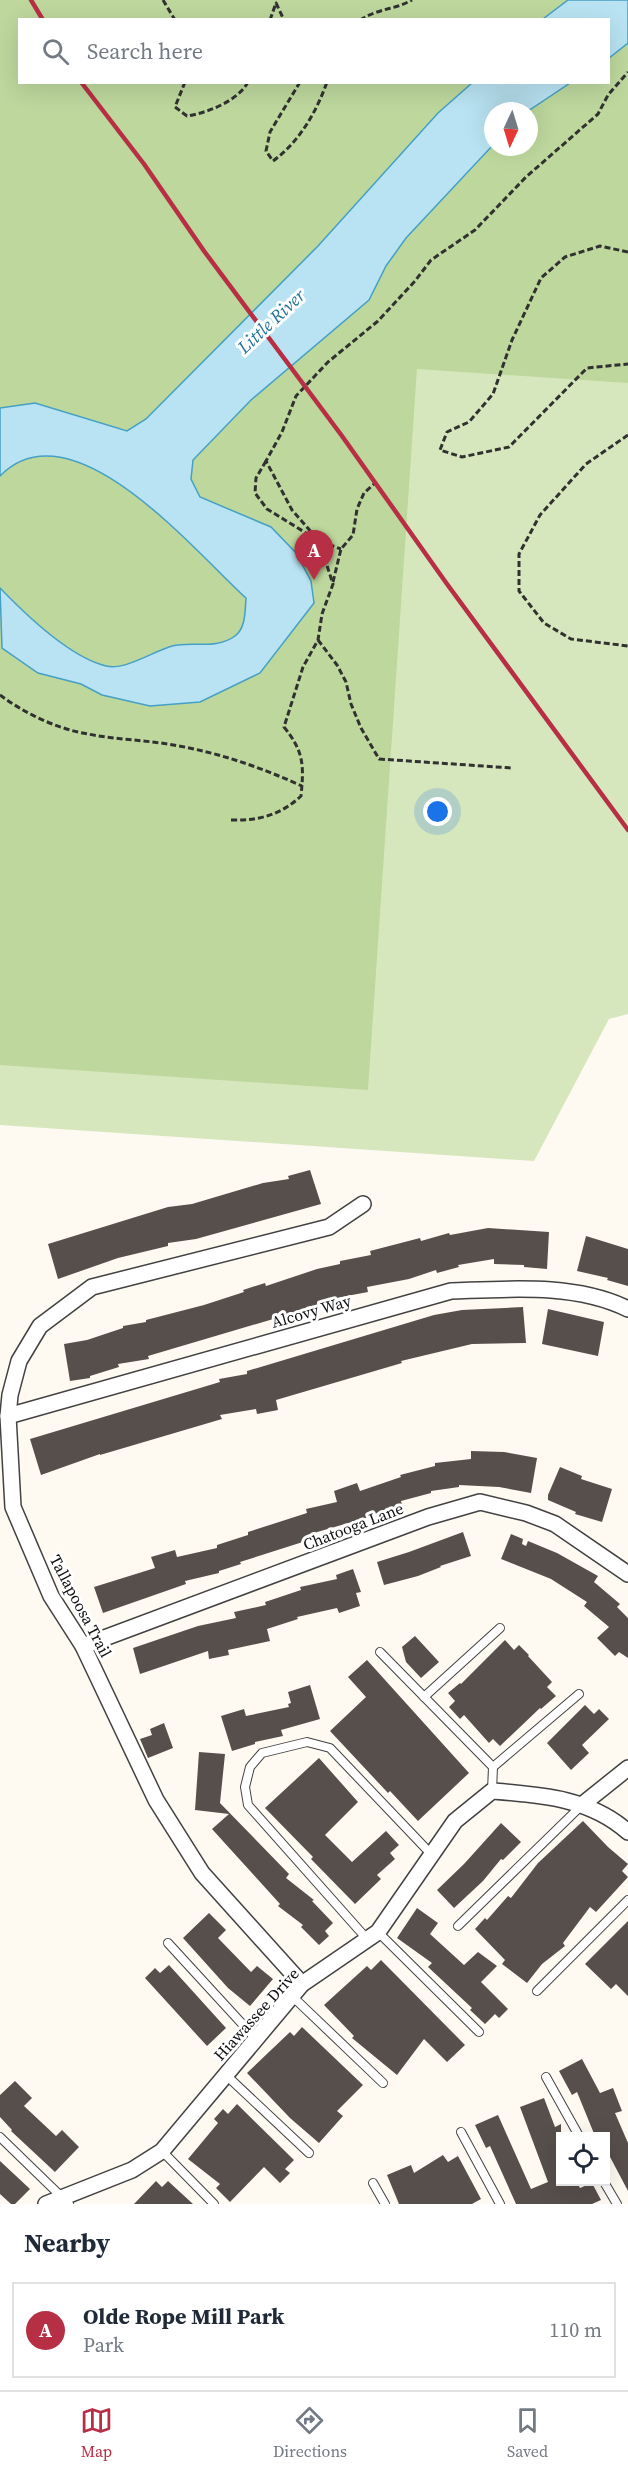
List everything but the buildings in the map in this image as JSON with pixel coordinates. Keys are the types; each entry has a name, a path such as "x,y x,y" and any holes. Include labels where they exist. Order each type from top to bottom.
{"street":[{"name":"Tallapoosa Trail","path":"297,1990 202,1873 156,1800 83,1646 51,1596 14,1507 8,1416 9,1395 19,1361 40,1326 92,1287 329,1227 363,1204"},
{"name":"Alcovy Way","path":"8,1416 451,1291 524,1288 544,1290 574,1294 618,1304 628,1309"},
{"name":"Chatooga Lane","path":"83,1646 428,1517 480,1502 526,1513 555,1524 628,1574"},
{"path":"583,1804 628,1768"},
{"name":"Hiawassee Drive","path":"46,2204 65,2200 132,2170 162,2151 297,1990 373,1935 455,1821 492,1791"},
{"path":"492,1791 520,1793 583,1804 612,1818 628,1833"}],"lane":[{"path":"424,1697 500,1628"},
{"path":"380,1652 493,1767 492,1791"},
{"path":"493,1767 579,1694"},
{"path":"432,1855 330,1748 307,1742 262,1754 250,1767 245,1787 248,1805 373,1935 479,2032"},
{"path":"458,1926 583,1804"},
{"path":"537,1991 628,1900"},
{"path":"168,1943 256,2038"},
{"path":"297,1990 383,2083"},
{"path":"226,2075 309,2153"},
{"path":"546,2077 577,2132"},
{"path":"461,2132 500,2204"},
{"path":"0,2137 65,2200"},
{"path":"162,2151 214,2204"},
{"path":"373,2183 385,2204"},
{"path":"607,2186 617,2204"}],"path":[{"path":"162,0 174,18"},
{"path":"363,18 375,10 402,5 412,0"},
{"path":"271,18 276,3 283,18"},
{"path":"341,549 319,541 267,509 255,493 256,478 282,432 296,396 328,362 378,321 431,260 475,230 526,177 598,114 608,95 628,72"},
{"path":"184,84 175,107 187,116 205,113 224,104 246,84"},
{"path":"299,84 270,132 266,151 273,161 290,148 317,110 326,84"},
{"path":"628,252 600,246 565,257 541,278 512,340 493,394 469,422 447,432 440,450 462,457 509,447 587,368 628,364"},
{"path":"628,435 586,464 540,515 519,554 519,591 544,623 571,639 628,646"},
{"path":"266,462 292,510 319,541 333,584"},
{"path":"231,820 252,821 288,808 301,796 304,766 298,744 284,727 303,667 318,640 322,614 333,584 341,549 353,535 357,509 364,494 375,483"},
{"path":"318,640 337,665 346,682 351,704 361,728 379,759 512,768"},
{"path":"0,695 58,727 87,734 177,745 214,753 255,765 302,786"}],"green space":[{"path":"0,0 628,0 628,1014 609,1019 534,1161 0,1125"},
{"path":"0,0 628,0 628,383 417,369 368,1090 0,1065"}],"water":[{"path":"568,0 628,0 628,43 610,57 610,18 544,18"},
{"name":"Little River","path":"471,84 568,84 538,104 538,102 484,102 484,155 406,238 386,266 369,300 251,400 193,460 191,479 200,497 271,527 296,553 311,581 314,603 260,673 200,702 150,706 102,695 81,684 38,673 2,648 0,588 49,634 77,654 106,666 121,666 172,646 220,643 239,633 244,618 246,598 165,520 131,492 96,470 62,458 29,458 0,476 0,408 35,403 127,431 146,419 318,246 438,113"}],"railway":[{"path":"31,0 42,18"},
{"path":"83,84 144,164 204,251 342,436 447,584 628,830"}],"place":[{"name":"Olde Rope Mill Park","path":"314,580"}]}
